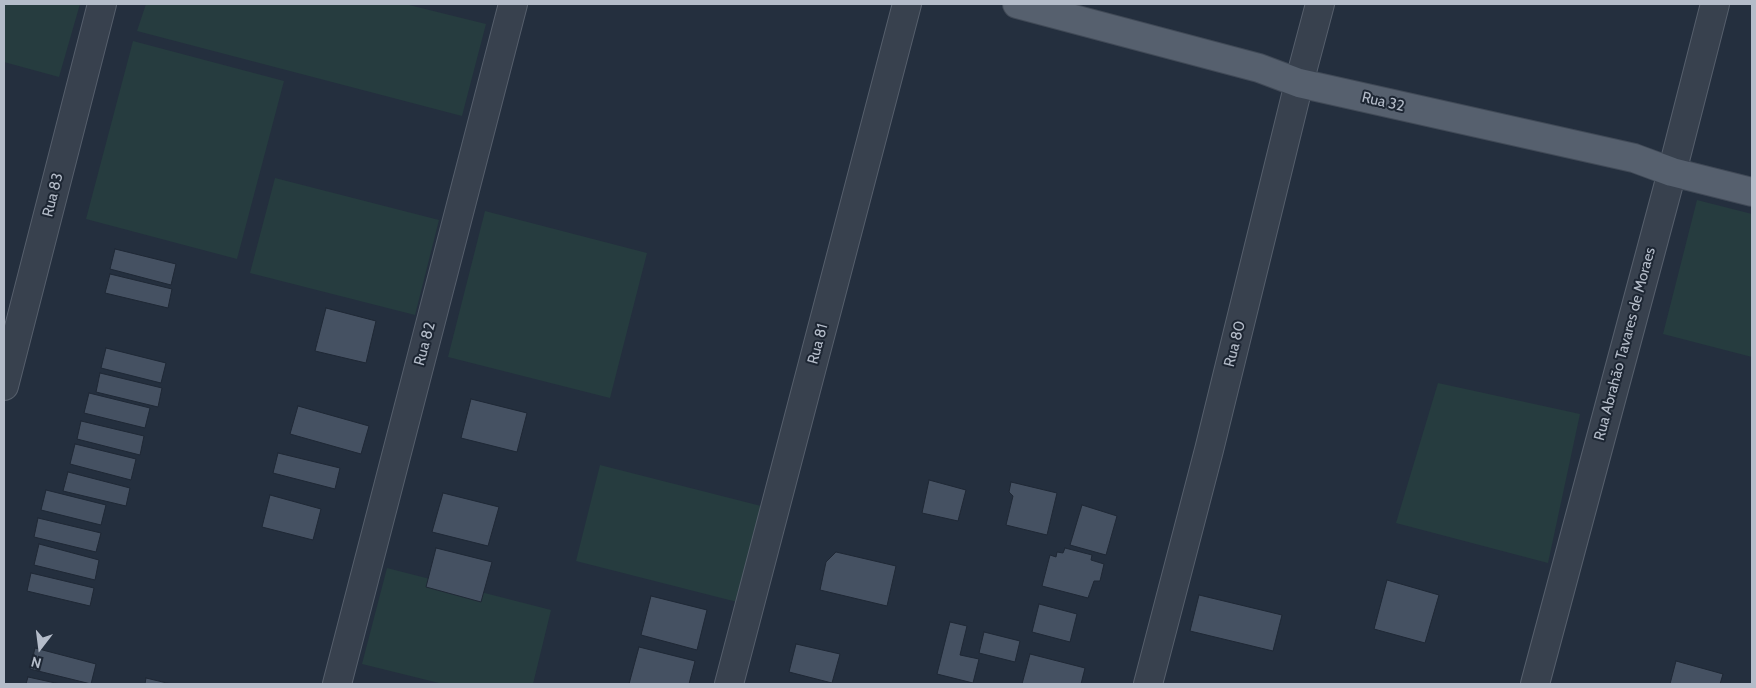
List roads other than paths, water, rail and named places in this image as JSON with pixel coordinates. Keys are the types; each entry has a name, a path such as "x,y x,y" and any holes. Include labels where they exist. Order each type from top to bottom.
{"main road":[{"name":"Rua 32","path":"1017,4 1259,68 1299,82 1634,158 1672,172 1752,192"}],"street":[{"name":"Rua 83","path":"4,386 102,4"},
{"name":"Rua 82","path":"337,684 513,4"},
{"name":"Rua 81","path":"729,684 907,4"},
{"name":"Rua 80","path":"1148,684 1209,450 1299,82 1320,4"},
{"name":"Rua Abrahão Tavares de Moraes","path":"1535,684 1715,4"}]}
